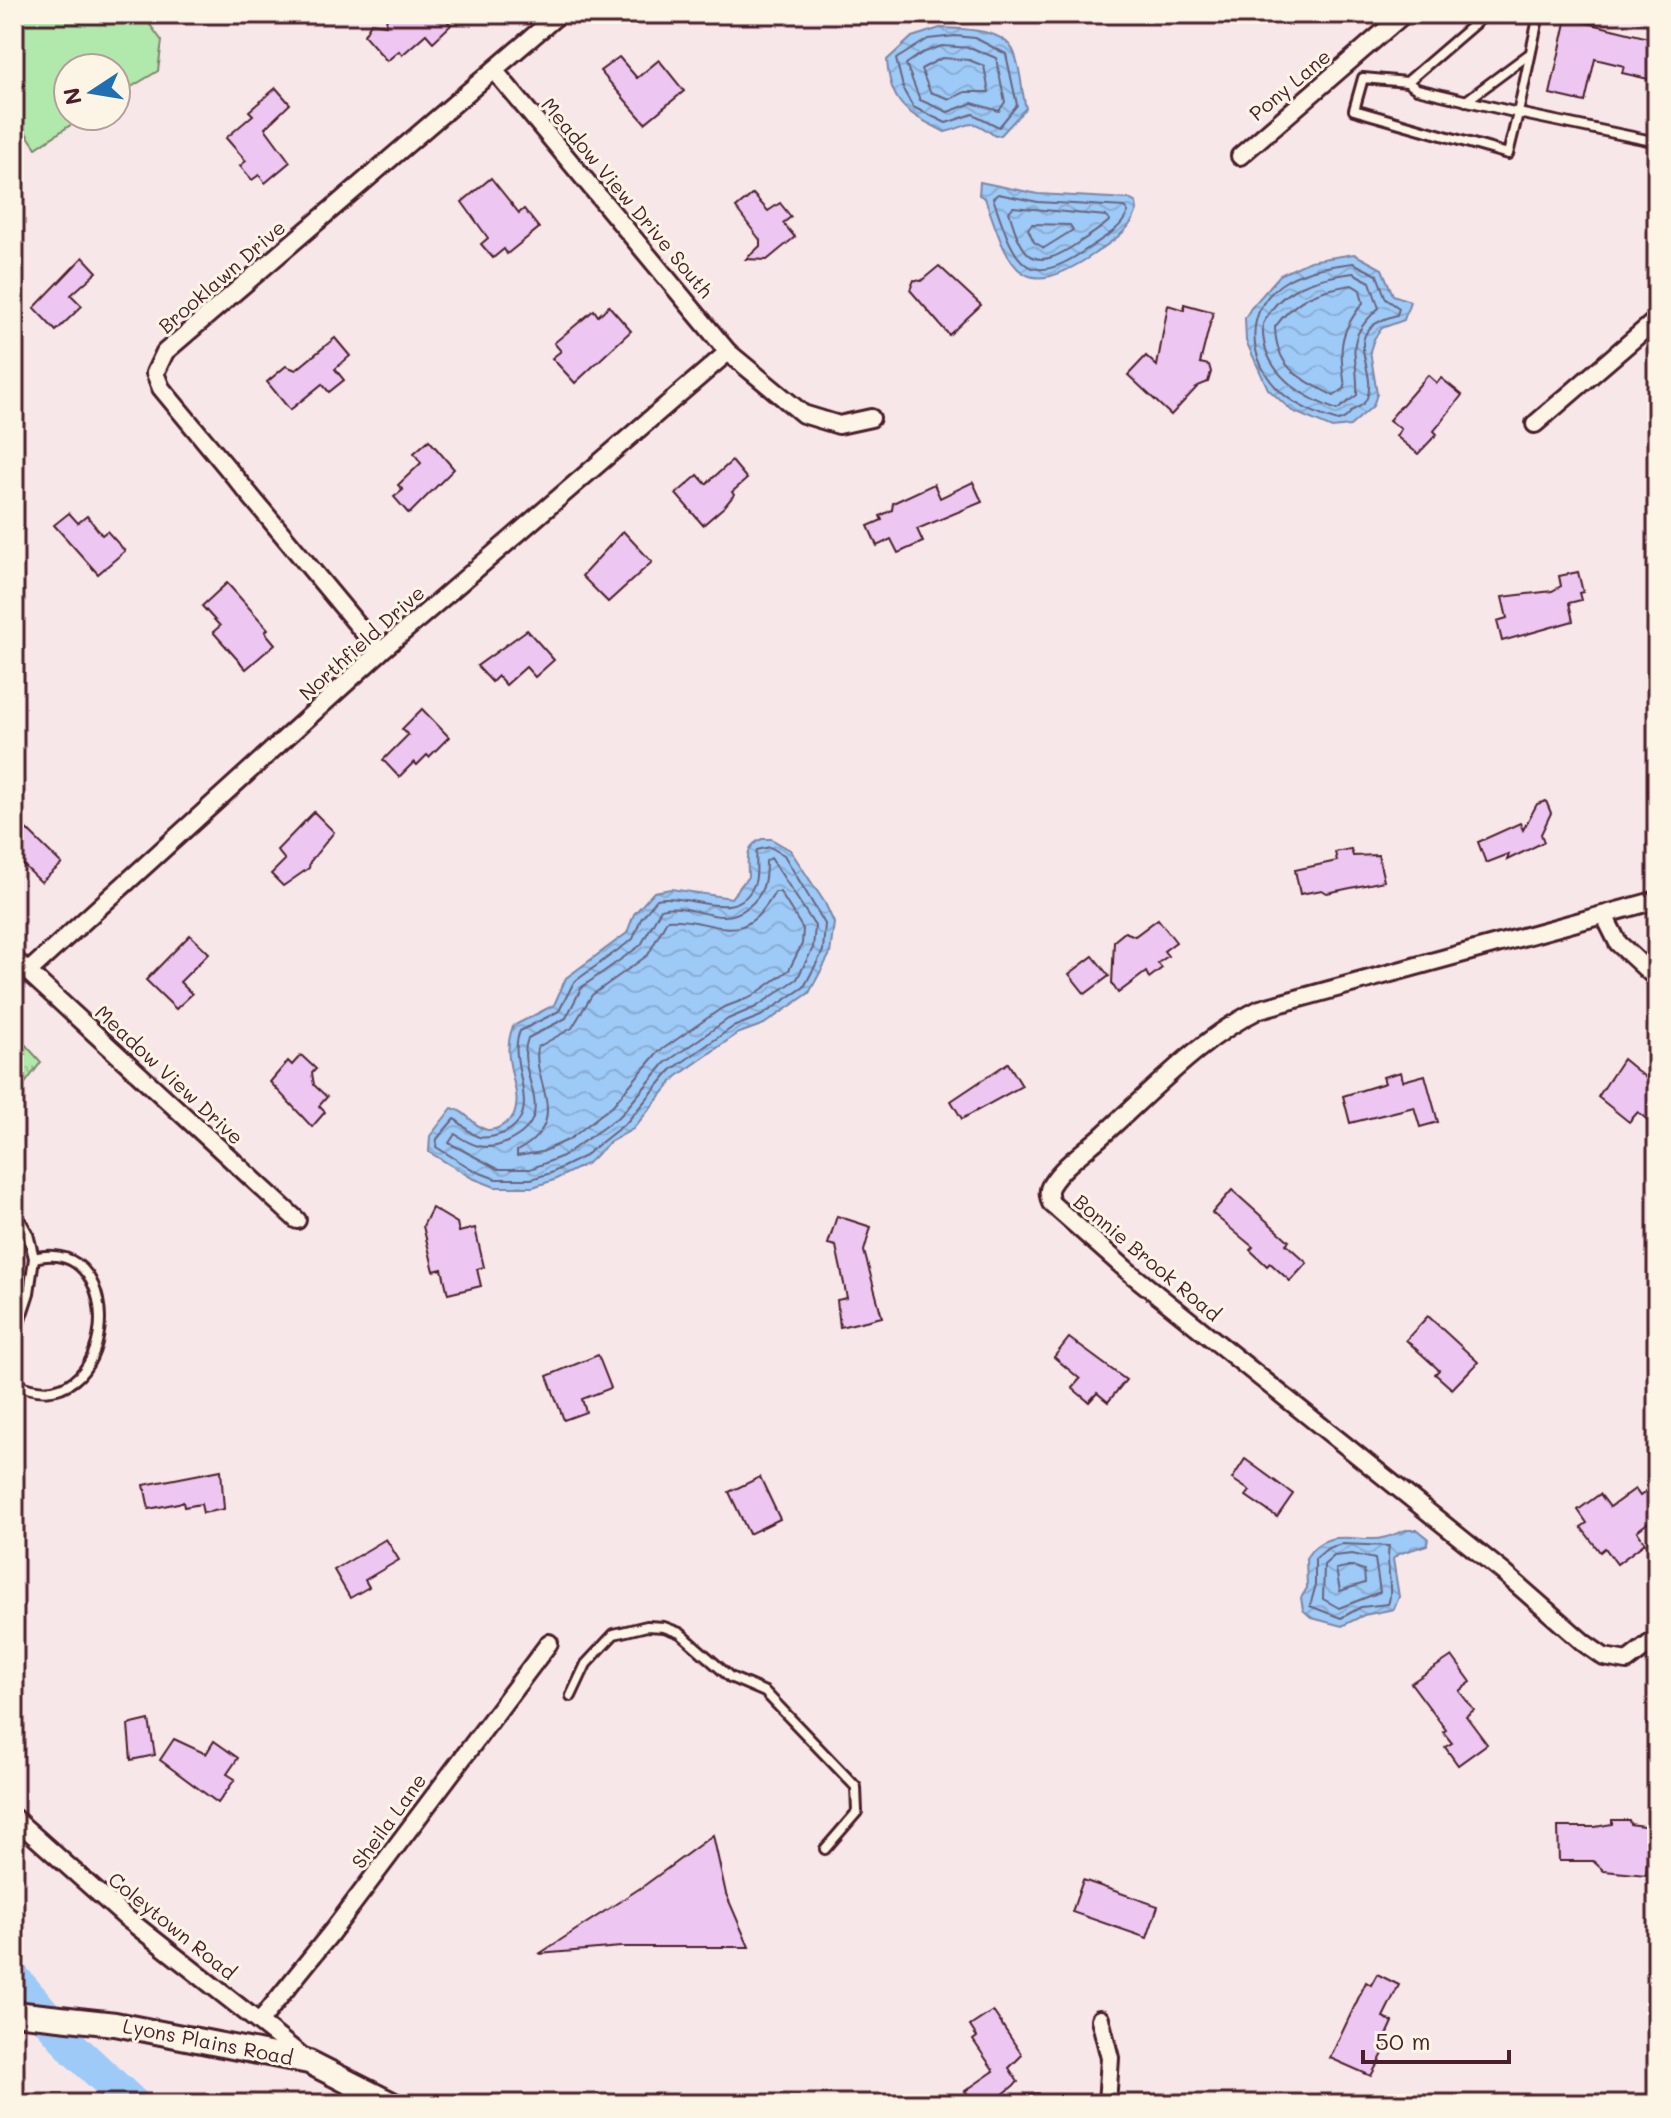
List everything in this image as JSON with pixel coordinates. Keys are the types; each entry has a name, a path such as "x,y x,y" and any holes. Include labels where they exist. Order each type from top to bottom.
{"street":[{"name":"Brooklawn Drive","path":"380,652 161,388 155,373 165,352 559,14"},
{"name":"Pony Lane","path":"1240,156 1404,14"},
{"name":"Meadow View Drive South","path":"494,70 728,352 803,414 839,425 871,418"},
{"path":"1540,419 1657,319"},
{"name":"Northfield Drive","path":"28,972 380,652 728,352"},
{"name":"Bonnie Brook Road","path":"1657,900 1260,1009 1238,1020 1073,1162 1049,1187 1048,1195 1051,1203 1129,1272 1503,1572 1584,1643 1604,1657 1627,1661 1657,1638"},
{"path":"1604,915 1618,943 1657,979"},
{"name":"Meadow View Drive","path":"14,959 297,1220"},
{"name":"Sheila Lane","path":"261,2020 339,1923 549,1643"},
{"name":"Coleytown Road","path":"14,1818 135,1925 261,2020 309,2062"},
{"name":"Lyons Plains Road","path":"19,2014 115,2024 309,2062 392,2104"},
{"path":"1100,2019 1110,2058 1107,2104"}],"lane":[{"path":"1407,82 1486,14"},
{"path":"1539,14 1529,54 1518,113 1508,154 1354,110 1363,78 1407,82 1417,89 1466,101 1518,113 1657,142"},
{"path":"1466,101 1529,54"},
{"path":"14,1209 28,1234 34,1258 25,1308 14,1338"},
{"path":"14,1383 36,1391 62,1388 72,1383 92,1357 100,1327 97,1293 80,1265 62,1255 34,1258"},
{"path":"571,1696 586,1664 614,1634 647,1626 664,1627 680,1633 730,1677 765,1692 856,1787 857,1812 825,1849"}],"green space":[{"path":"14,14 142,14 162,41 158,71 132,86 132,52 52,52 52,132 60,132 36,148 14,115"},
{"path":"14,1032 41,1062 14,1098"}],"water":[{"path":"940,28 990,34 999,37 1013,50 1026,108 1001,135 995,136 975,124 945,132 912,114 897,99 887,60 912,37"},
{"path":"980,182 1038,194 1129,199 1136,203 1137,210 1125,230 1094,254 1069,269 1049,276 1033,277 1020,271 1010,259 985,198 979,195"},
{"path":"1354,254 1382,269 1393,295 1410,301 1404,320 1382,328 1374,339 1370,351 1377,394 1373,406 1350,426 1332,428 1292,411 1268,389 1246,341 1245,318 1280,275 1310,261"},
{"path":"762,839 771,839 790,850 825,903 834,923 830,954 809,993 764,1024 737,1034 676,1077 633,1129 610,1142 588,1163 554,1180 533,1187 495,1187 472,1178 429,1152 430,1136 452,1108 485,1130 502,1126 513,1117 516,1096 508,1053 513,1026 554,1005 566,978 627,933 634,914 654,892 671,889 731,898 748,877 752,846"},
{"path":"1406,1530 1418,1530 1428,1538 1427,1545 1398,1554 1393,1559 1399,1597 1394,1609 1364,1615 1342,1626 1312,1618 1303,1610 1301,1598 1307,1588 1306,1558 1319,1544 1334,1538 1379,1539"}],"building":[{"path":"387,14 441,14 451,25 433,42 426,34 402,55 399,51 387,61 364,35 371,23 386,25"},
{"path":"1567,18 1657,40 1657,81 1622,73 1624,66 1595,59 1585,102 1550,94"},
{"path":"619,57 637,78 659,60 684,91 645,123 600,71"},
{"path":"276,88 290,104 265,128 290,162 265,183 259,175 252,180 240,166 246,161 226,138 253,115 249,111"},
{"path":"491,178 519,213 524,209 539,228 507,254 504,249 493,258 481,244 488,238 462,202"},
{"path":"753,194 768,211 780,203 791,217 783,223 795,237 767,260 746,259 760,246 760,240 736,208"},
{"path":"83,257 97,272 71,295 82,306 56,331 34,308"},
{"path":"939,266 981,305 949,335 910,290 914,280 921,281"},
{"path":"1184,304 1213,312 1200,363 1209,365 1211,372 1208,382 1198,386 1171,415 1128,375 1146,356 1157,366 1168,305 1184,310"},
{"path":"609,306 631,331 575,383 552,358 561,351 554,343 594,310 598,316"},
{"path":"335,338 350,356 335,369 344,380 329,392 322,384 290,410 267,382 286,366 296,370"},
{"path":"1428,375 1437,383 1441,378 1462,395 1434,431 1437,434 1418,454 1396,436 1401,429 1389,420"},
{"path":"429,440 454,469 409,514 394,497 403,490 398,485 421,463 414,453"},
{"path":"732,461 747,479 732,492 734,495 725,506 703,525 676,494 698,475 706,484"},
{"path":"973,482 982,502 917,529 923,542 898,553 891,539 877,546 868,526 882,520 880,516 892,510 893,503 934,484 940,498"},
{"path":"69,513 78,523 87,516 102,535 107,531 125,551 98,574 54,525"},
{"path":"623,531 652,562 608,602 582,576"},
{"path":"1578,572 1583,592 1579,593 1581,600 1569,603 1573,621 1502,641 1497,621 1507,618 1502,597 1552,591 1561,586 1559,576"},
{"path":"227,583 268,629 265,632 275,644 246,669 213,632 220,626 202,606"},
{"path":"527,630 554,660 535,677 526,667 506,685 498,676 492,682 477,666"},
{"path":"422,709 449,737 429,757 427,755 417,765 414,762 399,777 383,760 408,735 402,729"},
{"path":"1546,801 1551,813 1541,834 1544,842 1507,860 1509,854 1486,863 1478,842 1520,823 1523,830 1537,804"},
{"path":"314,812 334,832 310,862 309,868 283,886 271,874 285,860 277,850"},
{"path":"14,817 62,864 41,882 14,856"},
{"path":"1351,849 1353,856 1378,855 1384,881 1327,893 1322,890 1300,894 1295,870 1337,861 1335,852"},
{"path":"1158,919 1176,942 1164,951 1168,956 1158,963 1162,968 1149,978 1146,972 1118,993 1112,984 1114,941 1125,932 1135,936"},
{"path":"190,935 209,953 180,982 192,994 176,1009 146,980"},
{"path":"1093,956 1109,976 1085,994 1069,974"},
{"path":"301,1055 316,1069 312,1073 314,1085 327,1097 319,1106 325,1112 312,1127 270,1082 288,1061 292,1065"},
{"path":"1623,1059 1657,1087 1657,1128 1638,1112 1629,1122 1598,1097"},
{"path":"1008,1063 1022,1086 962,1119 951,1101"},
{"path":"1401,1072 1403,1081 1425,1075 1438,1122 1420,1127 1414,1107 1350,1123 1343,1096 1385,1083 1383,1077"},
{"path":"1232,1190 1289,1241 1286,1244 1307,1263 1290,1281 1270,1263 1267,1266 1250,1250 1253,1247 1212,1213"},
{"path":"432,1208 457,1223 459,1232 475,1228 484,1267 477,1269 481,1286 448,1294 442,1269 434,1271 423,1226"},
{"path":"837,1216 871,1227 864,1251 882,1317 840,1327 837,1300 847,1298 836,1246 828,1244"},
{"path":"1428,1316 1478,1362 1452,1389 1435,1374 1439,1370 1406,1340"},
{"path":"1069,1338 1126,1380 1108,1402 1097,1393 1089,1402 1072,1388 1080,1379 1054,1357"},
{"path":"598,1355 611,1388 582,1399 586,1412 564,1420 547,1376"},
{"path":"1245,1459 1293,1494 1277,1517 1246,1496 1250,1491 1232,1479"},
{"path":"221,1470 224,1509 203,1513 201,1504 184,1507 183,1502 149,1509 144,1485"},
{"path":"760,1477 780,1519 749,1534 729,1492"},
{"path":"1657,1483 1657,1516 1637,1531 1645,1543 1617,1564 1605,1548 1600,1552 1581,1527 1587,1523 1578,1510 1600,1494 1610,1507 1635,1489 1640,1496"},
{"path":"386,1539 399,1560 365,1580 369,1587 350,1598 334,1570"},
{"path":"1452,1656 1471,1682 1459,1691 1474,1710 1466,1716 1487,1744 1458,1765 1445,1747 1452,1743 1443,1732 1446,1730 1411,1683"},
{"path":"149,1720 155,1755 131,1760 128,1725"},
{"path":"174,1739 206,1754 214,1741 238,1758 227,1774 235,1779 218,1803 160,1760"},
{"path":"1612,1820 1629,1820 1630,1824 1657,1828 1657,1847 1648,1847 1646,1875 1604,1871 1593,1861 1559,1861 1558,1827 1595,1827 1612,1824"},
{"path":"713,1835 726,1894 749,1947 621,1947 539,1954 645,1885"},
{"path":"1083,1880 1158,1906 1147,1938 1072,1912"},
{"path":"1377,1974 1399,1985 1383,2017 1393,2022 1387,2035 1392,2037 1371,2076 1330,2058 1366,1982 1371,1985"},
{"path":"993,2011 1022,2055 1009,2068 1018,2082 991,2104 974,2104 965,2091 994,2071 973,2040 977,2037 970,2026"}],"waterway":[{"path":"14,1979 75,2050 133,2104"}]}
